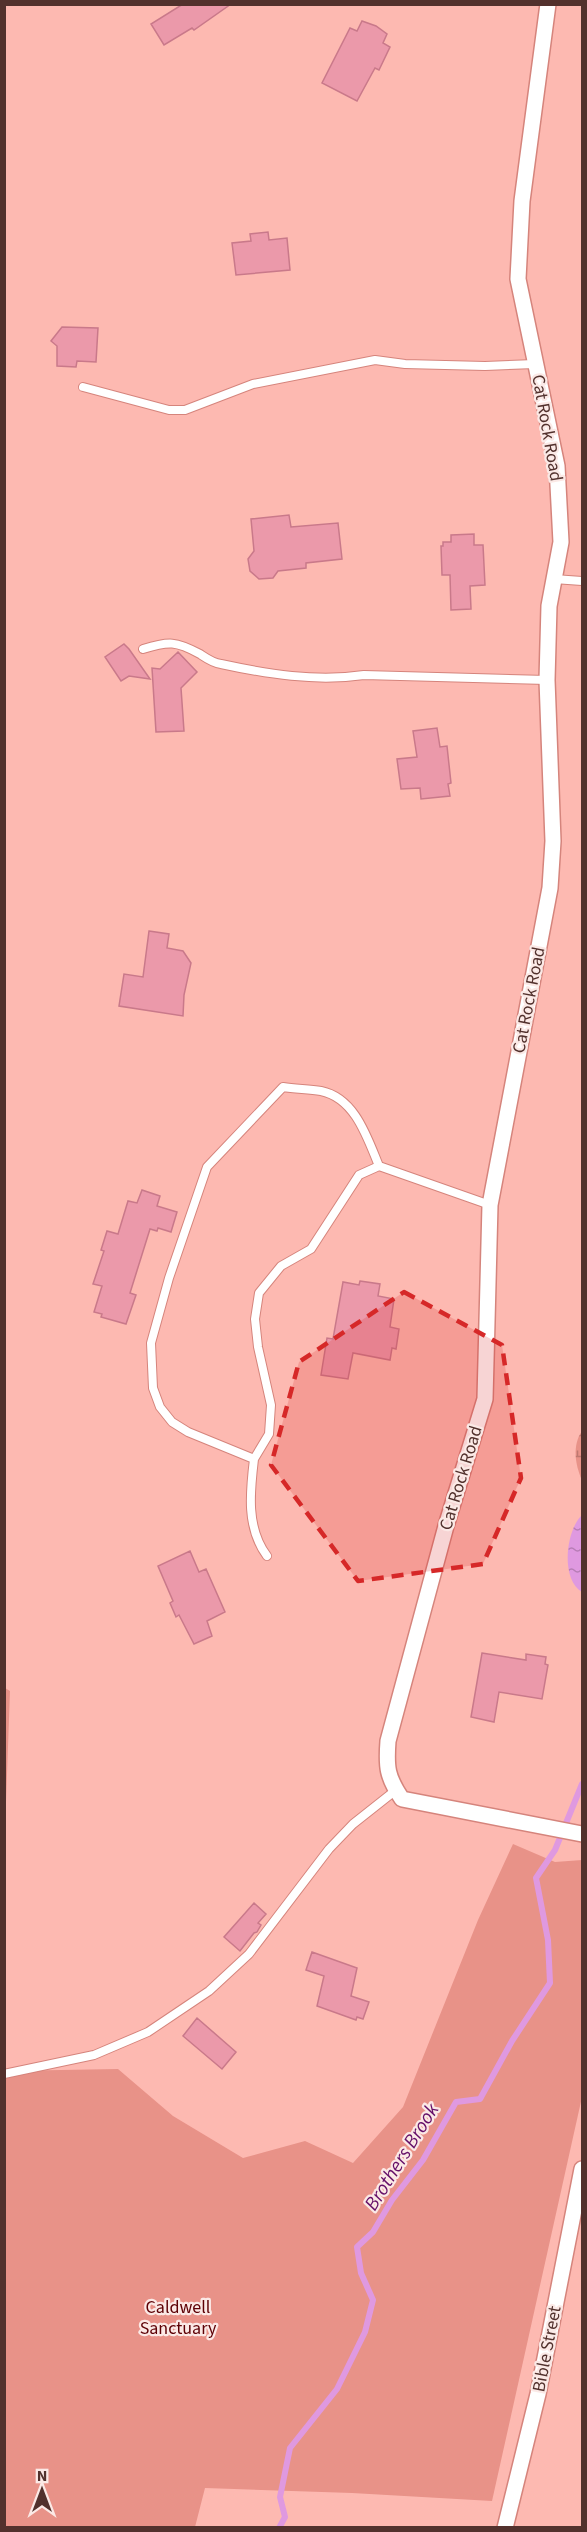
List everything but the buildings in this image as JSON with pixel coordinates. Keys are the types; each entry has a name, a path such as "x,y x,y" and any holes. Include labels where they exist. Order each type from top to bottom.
{"street":[{"name":"Cat Rock Road","path":"396,1790 389,1780 388,1741 446,1526 484,1399 490,1205 550,888 553,841 547,680 549,606 561,542 557,466 518,279 522,201 548,4"},
{"path":"396,1790 402,1799 582,1834"},
{"name":"Bible Street","path":"505,2528 538,2394 582,2169"}],"lane":[{"path":"83,387 169,410 185,410 253,384 375,360 405,364 484,366 535,364"},
{"path":"554,579 582,581"},
{"path":"143,648 166,642 181,644 217,664 297,677 345,678 364,675 547,680"},
{"path":"254,1459 188,1432 172,1422 160,1407 153,1388 151,1362 154,1330 207,1167 283,1087 323,1092 342,1100 356,1115 379,1166"},
{"path":"267,1556 258,1544 251,1507 254,1459 269,1434 271,1405 258,1347 255,1319 259,1293 281,1266 311,1249 359,1175 379,1166 490,1205"},
{"path":"4,2074 94,2055 148,2032 208,1991 249,1954 329,1849 353,1824 396,1790"}],"highlighted area":[{"path":"404,1292 502,1345 521,1478 483,1564 358,1581 271,1465 299,1362"}],"green space":[{"path":"582,1431 582,1480 576,1449"},
{"path":"5,1688 10,1691 5,1830"},
{"name":"Caldwell Sanctuary","path":"513,1844 555,1862 582,1860 582,2097 492,2501 205,2488 195,2527 5,2527 4,2071 118,2069 173,2116 243,2158 305,2141 353,2163 403,2107 478,1920"}],"water":[{"path":"582,1515 582,1592 570,1577 568,1554 572,1532"}],"waterway":[{"name":"Brothers Brook","path":"279,2528 285,2517 280,2497 290,2448 337,2389 365,2332 373,2300 361,2273 357,2247 373,2232 392,2200 423,2160 456,2102 480,2099 512,2041 550,1983 548,1940 536,1878 555,1850 582,1784"}]}
